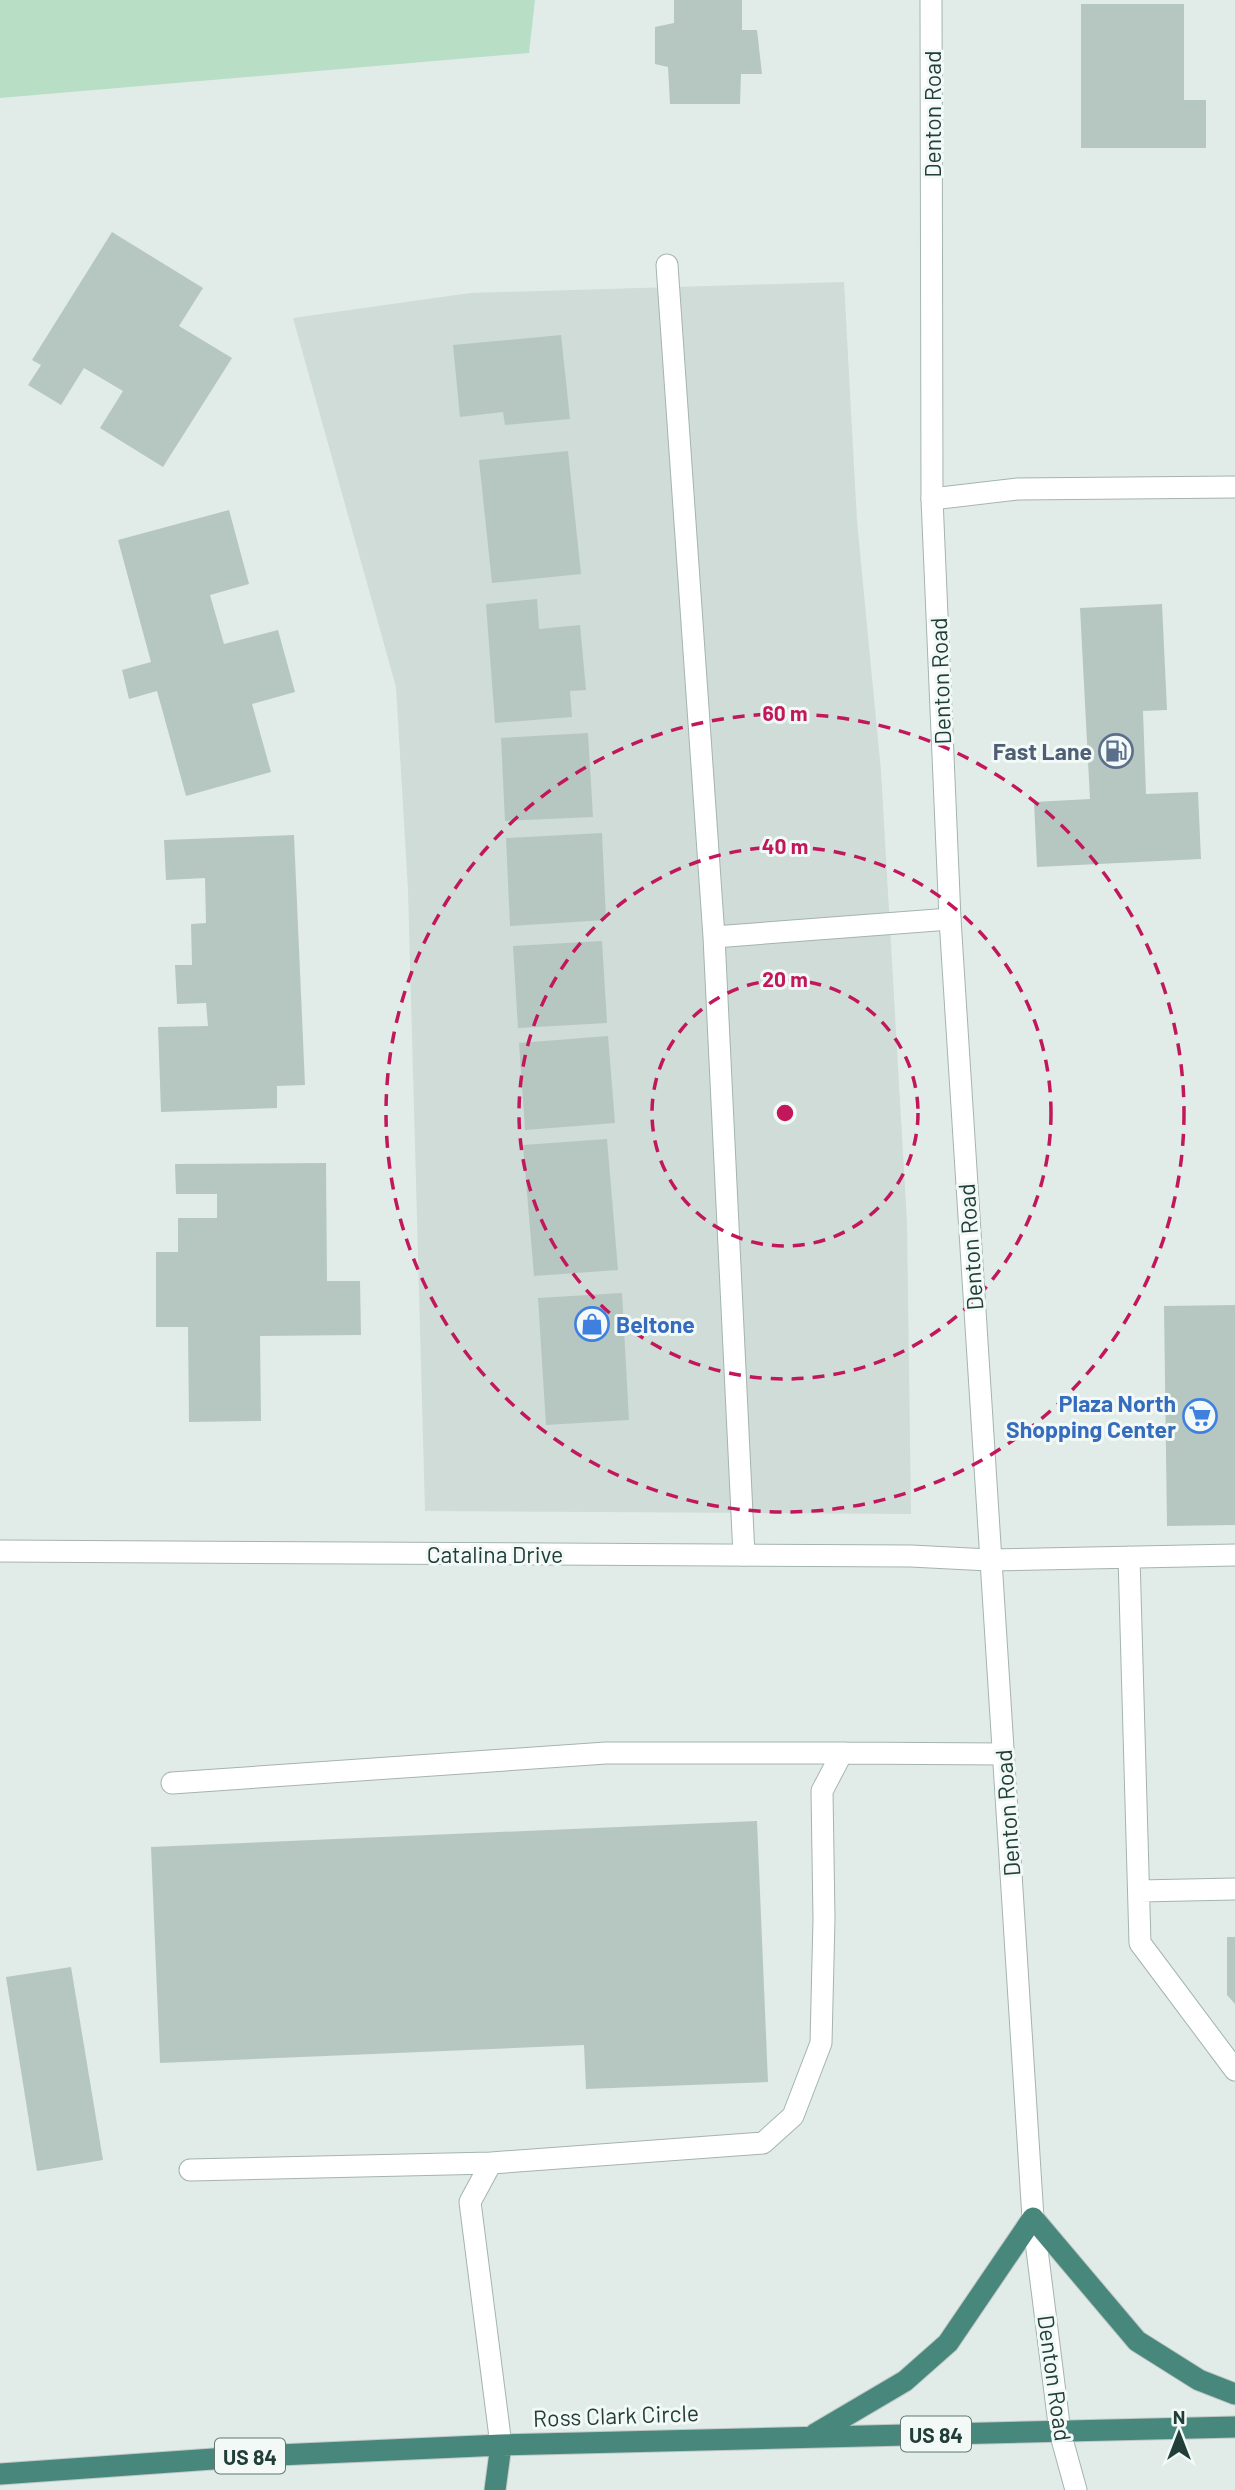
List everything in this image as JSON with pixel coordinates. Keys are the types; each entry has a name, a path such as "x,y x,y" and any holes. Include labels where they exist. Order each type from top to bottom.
{"highway":[{"path":"813,2436 905,2381 948,2343 1033,2218 1138,2341 1199,2380 1235,2394"},
{"name":"Ross Clark Circle","path":"0,2474 256,2456 501,2445 1235,2427"},
{"path":"495,2490 501,2445"}],"street":[{"name":"Denton Road","path":"931,0 932,499 950,919 1033,2218 1060,2431 1076,2490"},
{"path":"667,265 714,937 744,1555"},
{"path":"932,499 1018,489 1235,487"},
{"path":"714,937 950,919"},
{"name":"Catalina Drive","path":"0,1551 911,1556 989,1560 1235,1555"},
{"path":"1129,1557 1140,1943 1235,2070"},
{"path":"172,1783 606,1753 1003,1754"},
{"path":"190,2170 491,2163 763,2143 793,2116 821,2042 824,1919 822,1791 842,1753 846,1753"},
{"path":"1139,1891 1235,1889"},
{"path":"491,2163 470,2202 501,2445"}],"shaded area":[{"path":"844,282 857,521 881,771 907,1223 911,1514 425,1511 408,890 396,687 293,318 470,293"}],"green space":[{"path":"0,0 535,0 529,53 0,98"}],"building":[{"path":"674,0 742,0 742,30 757,30 762,74 741,74 740,104 670,104 668,67 655,64 655,27 674,23"},
{"path":"1081,4 1184,4 1184,100 1206,100 1206,148 1081,148"},
{"path":"112,232 203,288 179,326 232,358 163,467 100,428 123,391 84,368 61,405 28,385 41,365 32,360"},
{"path":"561,335 570,419 505,425 503,412 460,417 453,345"},
{"path":"568,451 581,574 492,583 479,460"},
{"path":"229,510 249,584 210,595 224,644 278,630 295,692 252,704 271,772 186,796 157,691 129,699 122,670 151,662 118,540"},
{"path":"537,599 539,629 580,625 586,690 570,691 572,717 495,723 486,604"},
{"name":"Fast Lane","path":"1162,604 1167,710 1143,711 1146,794 1198,792 1201,859 1037,867 1034,802 1090,799 1080,608"},
{"path":"588,733 593,817 505,821 501,738"},
{"path":"602,833 606,920 510,926 506,838"},
{"path":"294,835 305,1085 277,1086 277,1108 161,1112 158,1027 208,1026 206,1003 177,1004 175,965 192,965 191,924 206,923 205,878 166,880 164,840"},
{"path":"602,941 607,1023 518,1028 513,946"},
{"path":"608,1036 615,1123 525,1130 519,1043"},
{"path":"607,1139 618,1270 534,1276 523,1145"},
{"path":"326,1163 327,1281 360,1281 361,1335 260,1336 261,1421 189,1422 188,1327 156,1327 156,1252 178,1252 178,1218 217,1218 217,1194 176,1194 175,1164"},
{"path":"622,1293 629,1420 546,1425 538,1298"},
{"name":"Plaza North Shopping Center","path":"1235,1305 1235,1525 1167,1526 1164,1306"},
{"path":"757,1821 768,2082 586,2089 584,2045 160,2063 151,1847"},
{"path":"1227,1937 1235,1937 1235,2004 1227,1995"},
{"path":"71,1967 103,2160 37,2171 6,1977"}],"place":[{"name":"Fast Lane","path":"1116,751"},
{"name":"Beltone","path":"592,1324"},
{"name":"Plaza North Shopping Center","path":"1200,1416"}]}
